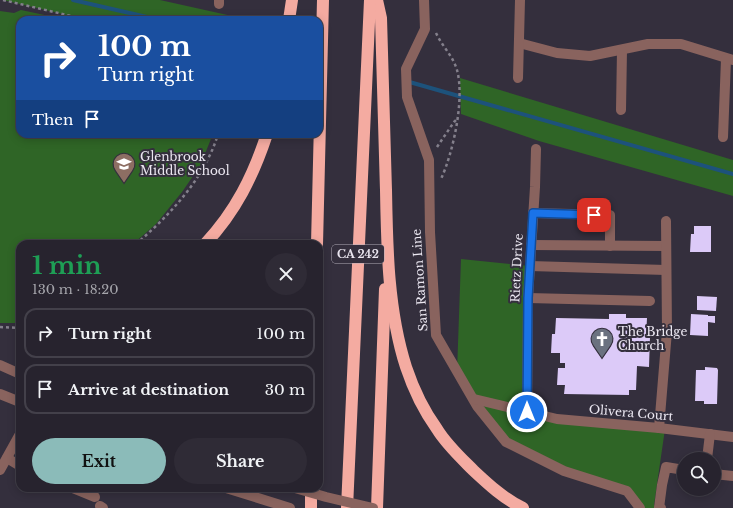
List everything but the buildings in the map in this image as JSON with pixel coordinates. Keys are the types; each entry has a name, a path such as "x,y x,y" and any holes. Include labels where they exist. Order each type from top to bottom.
{"highway":[{"path":"290,16 292,0"},
{"name":"CA 242","path":"323,0 323,16"},
{"name":"CA 242","path":"347,508 370,0"},
{"path":"377,0 381,18 387,233 392,298 397,331 406,367 418,397 437,430 463,460 491,487 523,508"},
{"path":"209,240 238,201 256,167 267,138"},
{"name":"CA 242","path":"317,240 320,138"},
{"path":"378,508 387,233"},
{"path":"310,508 311,492"}],"street":[{"name":"San Ramon Line","path":"424,0 425,29 406,68 406,97 429,160 430,232 436,335 477,406 506,442 564,471 627,491 640,508"},
{"path":"518,78 520,0"},
{"path":"519,43 557,53 590,56 648,44 681,44 730,60 723,137"},
{"path":"621,110 622,50"},
{"name":"Rietz Drive","path":"527,412 528,298 536,149"},
{"path":"533,213 610,215 610,246"},
{"path":"659,428 667,331 666,221"},
{"path":"531,245 666,246"},
{"path":"530,266 666,270"},
{"path":"528,298 650,301"},
{"path":"0,365 16,372"},
{"path":"0,394 16,400"},
{"name":"Olivera Court","path":"474,399 557,419 659,428 733,437"},
{"path":"708,452 710,434"},
{"path":"0,470 16,441"},
{"path":"7,458 16,464"},
{"path":"662,508 659,508 666,467 677,469"},
{"path":"721,475 733,476"},
{"path":"83,492 96,497"},
{"path":"239,492 290,508"},
{"path":"309,492 373,508"}],"path":[{"path":"3,0 71,16"},
{"path":"430,193 440,182 448,164 460,96 457,70 451,55 434,31"},
{"path":"429,160 457,119"},
{"path":"141,240 159,224 202,171 216,138"},
{"path":"0,327 16,328"}],"green space":[{"path":"3,0 160,0 232,16 71,16"},
{"name":"Glenbrook Middle School","path":"21,10 49,16 16,16 16,138 211,138 200,166 182,192 156,224 138,240 16,240 16,323 0,323 0,11 14,13"},
{"path":"460,78 733,160 733,196 539,141 461,114"},
{"path":"461,259 530,266 527,412 665,429 654,505 661,508 642,508 627,491 564,471 506,442 457,372"}],"waterway":[{"path":"73,0 143,16"},
{"path":"406,81 733,174"}],"place":[{"name":"Glenbrook Middle School","path":"124,184"},
{"name":"The Bridge Church","path":"602,358"}],"route":[{"path":"527,412 528,298 533,213 594,215"}]}
